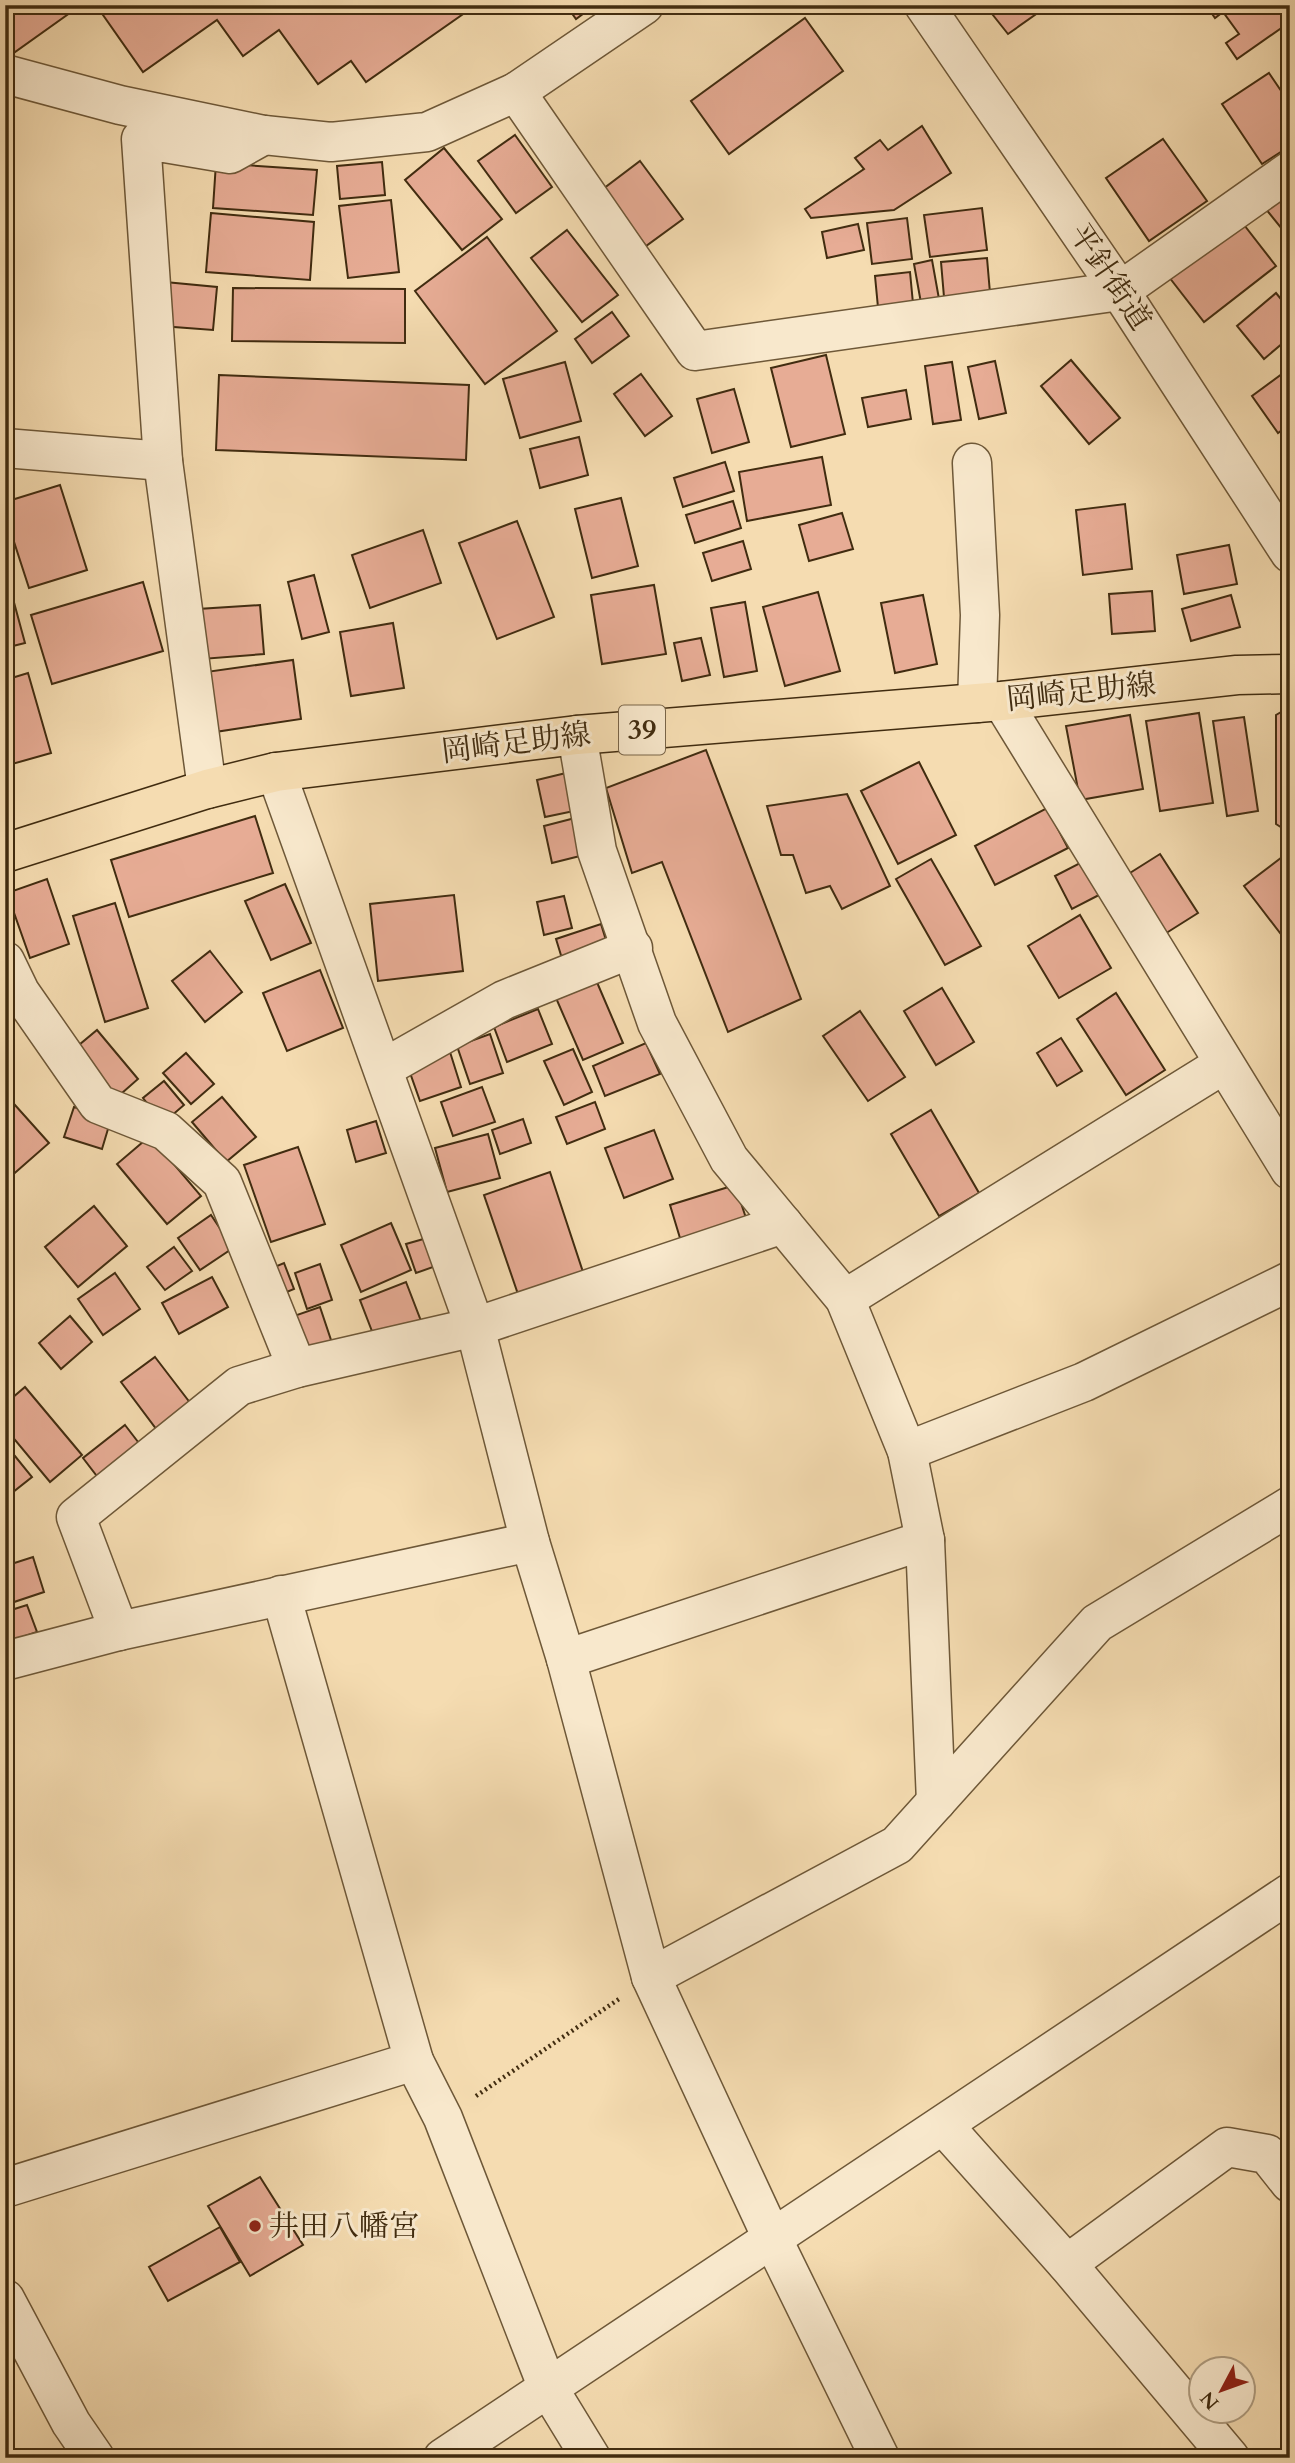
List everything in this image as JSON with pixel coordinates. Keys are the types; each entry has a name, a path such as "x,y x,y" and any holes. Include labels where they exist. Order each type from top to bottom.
{"main road":[{"name":"岡崎足助線","path":"5,853 207,789 276,772 577,735 990,702 1237,675 1290,674"}],"street":[{"path":"5,74 120,105 264,135 331,142 427,132 516,92 644,5"},
{"name":"平針街道","path":"924,5 1120,291 1290,553"},
{"path":"516,92 695,351 1120,291 1290,171"},
{"path":"207,789 163,461 142,139 230,154 264,135"},
{"path":"5,448 163,461"},
{"path":"972,463 980,615 990,702 1290,1170"},
{"path":"577,735 597,851 657,1023 729,1159 845,1299 907,1451 925,1540 936,1802"},
{"path":"276,772 475,1327 530,1542 566,1659 652,1977 773,2240 880,2458"},
{"path":"384,1068 504,1000 633,948"},
{"path":"5,961 20,992 98,1104 166,1131 222,1182 297,1368"},
{"path":"845,1299 1224,1064"},
{"path":"118,1630 76,1517 239,1386 297,1368 475,1327 782,1224"},
{"path":"907,1451 1084,1382 1290,1280"},
{"path":"652,1977 897,1845 1097,1623 1290,1506"},
{"path":"566,1659 925,1540"},
{"path":"5,1661 118,1630 530,1542"},
{"path":"281,1595 414,2061 443,2118 547,2386 591,2458"},
{"path":"443,2458 547,2386 773,2240 1290,1893"},
{"path":"5,2188 414,2061"},
{"path":"944,2126 1067,2264 1230,2458"},
{"path":"1067,2264 1227,2147 1267,2154 1290,2183"},
{"path":"5,2299 71,2423 95,2458"}],"path":[{"path":"443,2118 652,1977"}],"building":[{"path":"5,5 81,5 15,52 5,38"},
{"path":"96,5 476,5 366,82 351,61 318,84 279,30 243,56 217,20 143,72"},
{"path":"566,5 595,5 576,19"},
{"path":"985,5 1049,5 1008,34"},
{"path":"1206,5 1290,5 1290,22 1237,59 1226,43 1239,34 1223,12 1215,18"},
{"path":"805,18 843,71 729,154 691,101"},
{"path":"1269,73 1290,104 1290,146 1262,164 1222,104"},
{"path":"922,126 951,173 894,210 811,218 805,209 864,169 855,158 880,140 888,150"},
{"path":"515,135 552,187 516,213 478,161"},
{"path":"1163,139 1207,201 1149,241 1106,178"},
{"path":"444,148 502,219 462,250 405,180"},
{"path":"640,161 683,219 646,246 603,189"},
{"path":"382,162 385,195 340,199 337,166"},
{"path":"216,163 317,170 313,215 213,208"},
{"path":"1290,189 1290,239 1265,208"},
{"path":"391,200 399,272 348,278 339,206"},
{"path":"982,208 987,250 930,257 924,215"},
{"path":"211,213 314,222 310,280 206,272"},
{"path":"907,218 912,259 872,264 867,223"},
{"path":"1241,221 1276,266 1204,322 1169,277"},
{"path":"858,224 864,250 827,258 822,232"},
{"path":"567,230 618,295 582,322 531,258"},
{"path":"487,237 557,331 485,384 415,291"},
{"path":"987,258 990,293 944,297 941,262"},
{"path":"932,260 939,299 921,303 914,264"},
{"path":"910,272 914,314 879,318 875,276"},
{"path":"165,282 217,287 213,330 161,326"},
{"path":"233,288 405,289 405,343 232,341"},
{"path":"1276,293 1290,310 1290,337 1264,359 1237,326"},
{"path":"612,312 629,336 592,363 575,339"},
{"path":"826,355 845,434 791,447 771,368"},
{"path":"1071,360 1120,418 1089,444 1041,386"},
{"path":"995,361 1006,413 979,419 968,367"},
{"path":"565,362 581,421 520,438 503,379"},
{"path":"952,362 961,420 933,424 925,366"},
{"path":"1290,368 1290,424 1278,433 1252,396"},
{"path":"641,374 672,416 645,436 614,394"},
{"path":"219,375 469,385 466,460 216,450"},
{"path":"734,389 749,442 712,453 697,399"},
{"path":"906,390 911,419 868,427 862,398"},
{"path":"579,437 588,475 540,488 530,449"},
{"path":"822,457 831,505 747,521 739,472"},
{"path":"725,462 734,491 683,507 674,478"},
{"path":"60,485 87,570 29,588 5,514 5,502"},
{"path":"621,498 638,566 592,578 575,509"},
{"path":"733,501 741,528 695,543 686,515"},
{"path":"1125,504 1132,569 1083,575 1076,510"},
{"path":"842,513 853,549 809,561 799,525"},
{"path":"517,521 554,617 497,639 459,543"},
{"path":"423,530 441,583 370,608 352,555"},
{"path":"743,541 751,569 712,581 703,553"},
{"path":"1229,545 1237,584 1184,594 1177,555"},
{"path":"314,575 329,632 302,639 288,582"},
{"path":"143,582 163,651 52,684 31,615"},
{"path":"9,584 25,643 5,648 5,585"},
{"path":"654,585 666,654 602,664 591,595"},
{"path":"1152,591 1155,631 1112,634 1109,594"},
{"path":"818,592 840,671 785,686 763,607"},
{"path":"923,595 937,664 895,673 881,603"},
{"path":"1231,595 1240,627 1191,641 1182,609"},
{"path":"745,602 757,671 724,677 711,608"},
{"path":"260,605 264,654 202,659 198,609"},
{"path":"393,623 404,688 351,696 340,632"},
{"path":"701,638 710,675 682,681 674,643"},
{"path":"293,660 301,719 215,732 206,672"},
{"path":"28,673 51,753 5,766 5,680"},
{"path":"1288,708 1290,833 1276,824 1276,715"},
{"path":"1199,713 1213,803 1160,811 1146,721"},
{"path":"1130,715 1143,789 1080,800 1066,726"},
{"path":"1244,717 1258,811 1227,816 1213,721"},
{"path":"706,750 801,999 728,1032 662,862 632,873 606,788"},
{"path":"919,762 956,835 898,864 861,791"},
{"path":"566,773 574,811 545,817 537,780"},
{"path":"847,794 890,886 842,909 830,886 806,893 793,855 781,855 767,806"},
{"path":"1047,808 1068,848 995,885 975,846"},
{"path":"255,816 273,873 129,917 111,860"},
{"path":"575,818 584,855 552,863 544,826"},
{"path":"1290,851 1290,946 1244,886"},
{"path":"1160,854 1198,913 1160,937 1122,878"},
{"path":"931,859 981,946 945,965 896,879"},
{"path":"1082,862 1099,895 1072,909 1055,876"},
{"path":"47,879 69,944 30,958 7,893"},
{"path":"285,884 311,943 271,960 245,901"},
{"path":"454,895 463,971 378,981 370,904"},
{"path":"564,896 572,928 544,935 537,902"},
{"path":"115,903 148,1008 105,1022 73,916"},
{"path":"1080,915 1111,968 1059,998 1028,946"},
{"path":"601,924 609,950 564,965 556,939"},
{"path":"210,951 242,992 205,1022 172,981"},
{"path":"320,970 343,1028 287,1051 263,993"},
{"path":"596,980 623,1043 583,1060 556,998"},
{"path":"942,988 974,1042 936,1065 904,1011"},
{"path":"1116,993 1165,1070 1126,1095 1077,1019"},
{"path":"538,1009 552,1044 507,1062 494,1027"},
{"path":"860,1011 905,1077 868,1101 823,1036"},
{"path":"97,1030 138,1079 114,1100 73,1050"},
{"path":"490,1034 503,1073 470,1084 457,1046"},
{"path":"1061,1038 1082,1071 1057,1086 1037,1053"},
{"path":"646,1043 660,1074 605,1096 593,1066"},
{"path":"573,1049 592,1092 564,1105 544,1061"},
{"path":"450,1052 461,1087 420,1101 408,1067"},
{"path":"186,1053 214,1084 191,1104 163,1073"},
{"path":"164,1081 184,1105 163,1123 143,1098"},
{"path":"482,1087 495,1122 453,1136 441,1102"},
{"path":"6,1095 49,1143 9,1178 5,1173"},
{"path":"222,1097 256,1137 226,1162 192,1122"},
{"path":"595,1102 605,1129 567,1144 556,1117"},
{"path":"74,1107 111,1119 102,1149 64,1137"},
{"path":"931,1110 979,1193 939,1216 891,1134"},
{"path":"523,1119 531,1143 500,1154 492,1130"},
{"path":"376,1121 386,1153 356,1162 347,1130"},
{"path":"654,1130 673,1179 624,1198 605,1148"},
{"path":"488,1134 500,1178 447,1192 435,1148"},
{"path":"150,1136 201,1196 167,1224 117,1164"},
{"path":"298,1147 325,1224 271,1242 244,1165"},
{"path":"550,1172 585,1278 520,1300 484,1195"},
{"path":"735,1185 749,1227 683,1248 670,1205"},
{"path":"94,1206 127,1246 78,1287 45,1247"},
{"path":"211,1215 233,1248 200,1270 178,1238"},
{"path":"391,1223 411,1270 361,1292 341,1245"},
{"path":"427,1238 436,1266 416,1273 406,1244"},
{"path":"174,1247 192,1271 165,1290 147,1267"},
{"path":"284,1263 294,1289 275,1297 265,1271"},
{"path":"320,1264 332,1300 307,1309 295,1273"},
{"path":"115,1273 140,1309 103,1335 78,1299"},
{"path":"212,1277 228,1307 179,1334 162,1303"},
{"path":"406,1282 421,1321 375,1339 360,1300"},
{"path":"320,1307 334,1349 305,1359 291,1317"},
{"path":"70,1316 92,1342 61,1369 39,1343"},
{"path":"155,1357 191,1404 157,1430 121,1382"},
{"path":"25,1387 82,1455 50,1482 5,1428 5,1404"},
{"path":"125,1425 145,1451 103,1484 83,1458"},
{"path":"6,1445 32,1477 8,1496 5,1492"},
{"path":"33,1557 44,1592 5,1605 5,1566"},
{"path":"27,1605 37,1632 14,1640 5,1612"},
{"name":"井田八幡宮","path":"260,2177 303,2245 250,2276 208,2206"},
{"path":"220,2227 240,2262 168,2301 149,2267"}],"place":[{"name":"井田八幡宮","path":"255,2226"}]}
